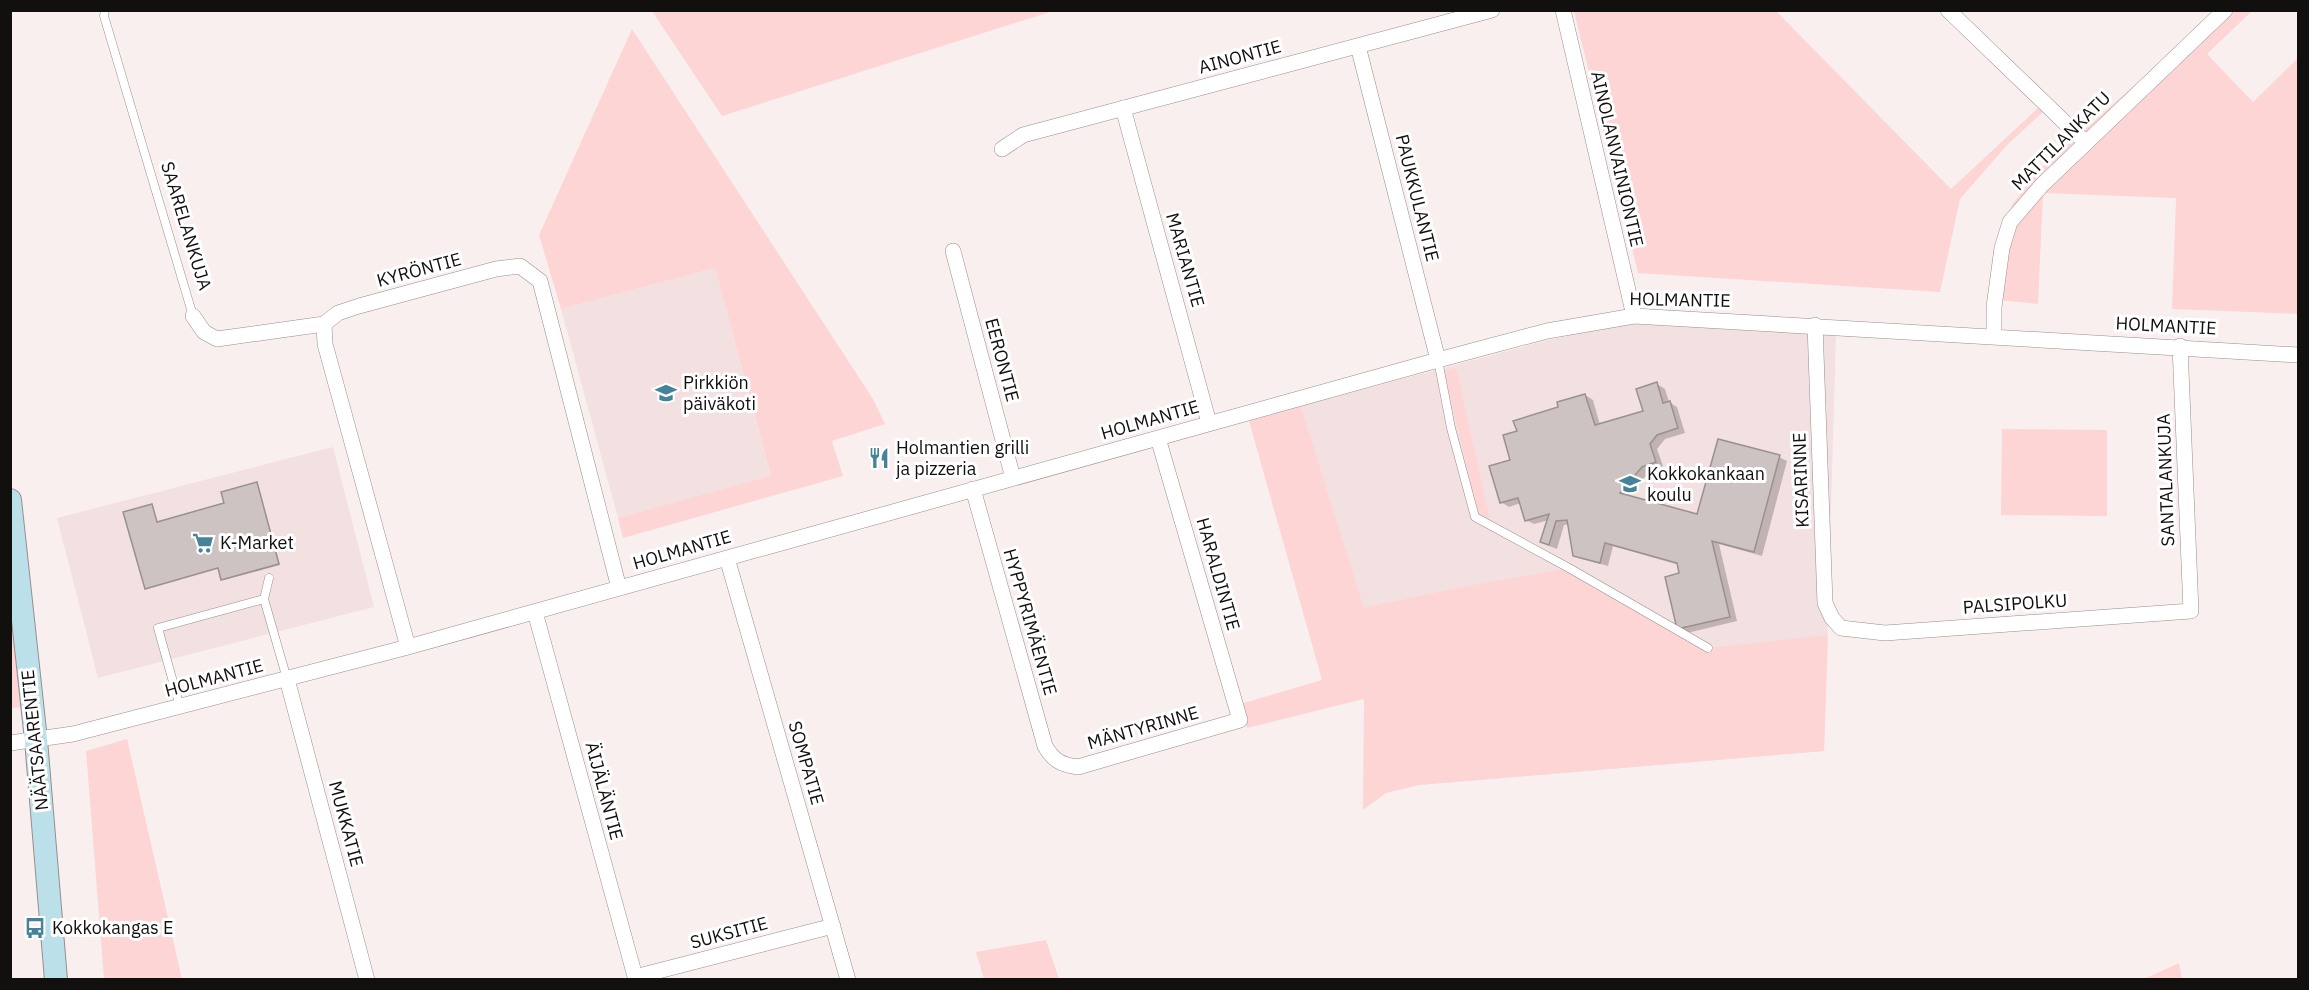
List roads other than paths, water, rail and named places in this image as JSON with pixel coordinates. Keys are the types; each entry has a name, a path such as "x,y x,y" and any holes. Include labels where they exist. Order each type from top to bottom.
{"street":[{"name":"AINONTIE","path":"1002,149 1023,135 1492,10"},
{"name":"AINOLANVAINIONTIE","path":"1563,10 1634,316"},
{"path":"1948,10 2086,143"},
{"name":"MATTILANKATU","path":"1994,336 1994,307 2002,248 2010,222 2042,185 2225,10"},
{"name":"PAUKKULANTIE","path":"1358,46 1438,360"},
{"name":"MARIANTIE","path":"1123,108 1209,423"},
{"name":"EERONTIE","path":"953,251 1013,478"},
{"name":"KYRÖNTIE","path":"324,324 338,313 359,306 496,269 519,266 540,281 620,588"},
{"name":"SAARELANKUJA","path":"193,316 204,332 217,339 324,324"},
{"name":"HOLMANTIE","path":"10,743 73,734 287,679 1438,360 1548,331 1634,316 2298,354"},
{"path":"324,324 325,344 408,646"},
{"name":"KISARINNE","path":"1815,325 1825,603 1832,618 1841,628"},
{"name":"SANTALANKUJA","path":"2180,346 2191,611"},
{"name":"HARALDINTIE","path":"1158,438 1240,720"},
{"name":"HYPPYRIMÄENTIE","path":"973,489 1045,746 1058,762"},
{"name":"NÄÄTSAARENTIE","path":"10,500 36,740 56,980"},
{"name":"SOMPATIE","path":"727,558 848,980"},
{"name":"PALSIPOLKU","path":"1841,628 1885,633 2191,611"},
{"name":"ÄIJÄLÄNTIE","path":"535,612 635,978"},
{"name":"MUKKATIE","path":"287,679 367,980"},
{"name":"MÄNTYRINNE","path":"1058,762 1065,766 1078,767 1240,720"},
{"name":"SUKSITIE","path":"635,978 833,926"}],"lane":[{"name":"SAARELANKUJA","path":"105,10 104,16 146,163 193,316"},
{"path":"1438,360 1451,428 1475,517 1708,648"},
{"path":"269,578 264,599 287,679"},
{"path":"180,707 158,628 264,599"}],"place":[{"name":"Pirkkiön päiväkoti","path":"666,393"},
{"name":"Holmantien grilli ja pizzeria","path":"879,458"},
{"name":"Kokkokankaan koulu","path":"1630,484"},
{"name":"K-Market","path":"203,543"},
{"name":"Kokkokangas E","path":"35,928"}]}
